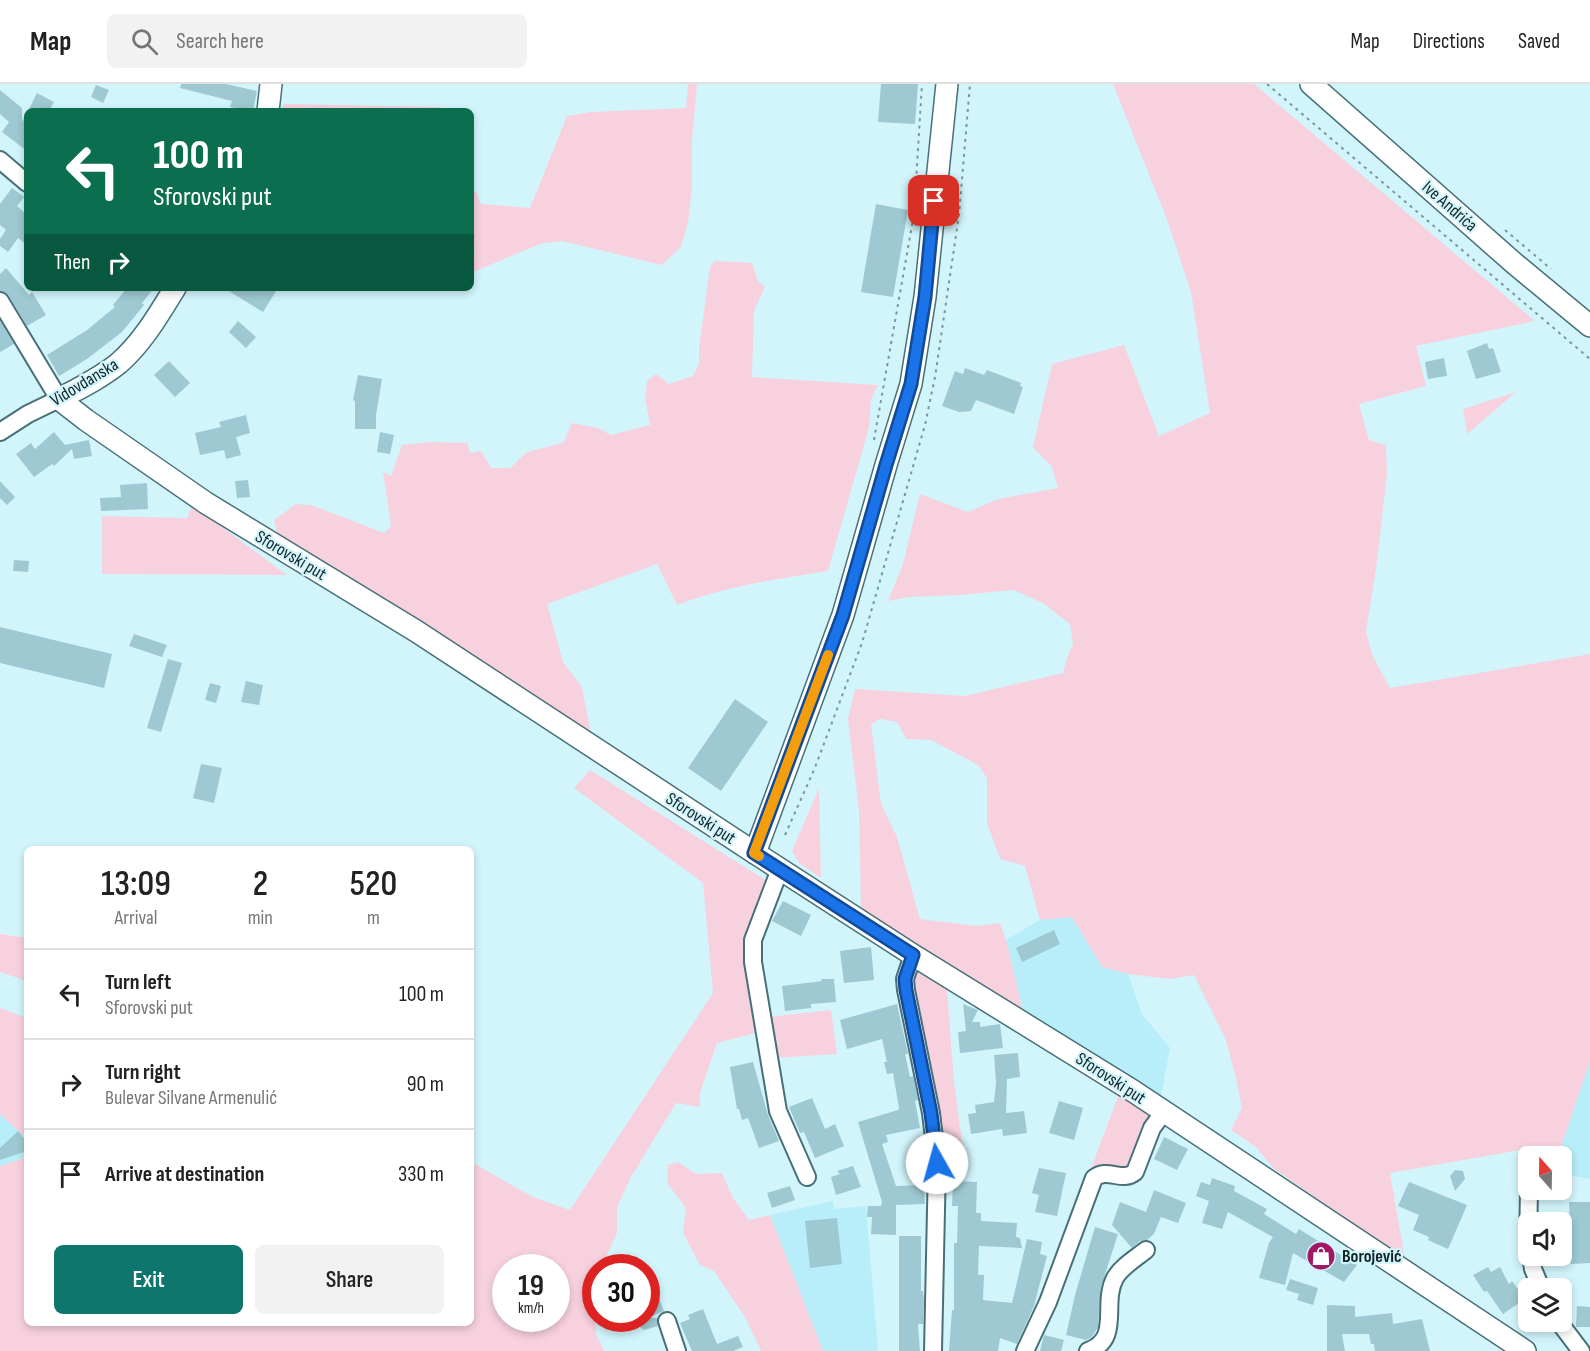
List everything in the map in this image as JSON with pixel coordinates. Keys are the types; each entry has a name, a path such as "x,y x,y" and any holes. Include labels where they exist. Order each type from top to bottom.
{"street":[{"path":"268,108 271,84"},
{"path":"754,853 843,615 911,384 925,297 947,84"},
{"name":"Ive Andrića","path":"1311,84 1515,264 1590,326"},
{"path":"0,160 24,180"},
{"name":"Vidovdanska","path":"0,432 120,362 153,324 173,291"},
{"path":"0,302 59,399"},
{"name":"Sforovski put","path":"59,399 206,503 416,631 754,853 913,955 1133,1091 1525,1351"},
{"path":"780,869 753,940 753,962 778,1111 807,1177"},
{"path":"913,955 905,979 906,990 931,1113 937,1163 933,1351"},
{"path":"1025,1351 1048,1302 1094,1178 1105,1173 1123,1177 1135,1172 1152,1128 1163,1113"},
{"path":"1088,1351 1103,1343 1107,1335 1109,1302 1114,1279 1119,1272 1146,1250"},
{"path":"667,1322 678,1351"},
{"path":"1567,1332 1581,1351"}],"path":[{"path":"873,444 915,214 922,84"},
{"path":"1267,84 1590,359"}],"shaded area":[{"path":"688,84 697,84 688,223 681,247 662,265 562,241 540,244 474,272 474,192 481,204 530,208 567,116 591,112 686,108"},
{"path":"1113,84 1254,84 1535,321 1416,346 1426,386 1359,404 1369,440 1386,445 1387,474 1366,631 1372,655 1390,688 1590,654 1590,1061 1561,1146 1518,1146 1518,1150 1390,1173 1405,1260 1273,1168 1256,1147 1231,1130 1242,1108 1236,1079 1226,1040 1194,975 1170,979 1128,974 1102,967 1072,917 1040,920 1025,866 1000,859 987,823 987,778 978,765 931,740 906,739 897,722 881,719 871,724 881,804 897,837 920,919 976,926 1000,923 1023,1011 861,910 859,811 848,719 855,689 965,696 1063,673 1073,644 1070,624 1043,603 1013,590 909,597 888,601 903,564 920,494 968,512 998,499 1058,488 1052,467 1033,447 1052,364 1124,345 1159,436 1210,413 1191,292 1168,222"},
{"path":"284,104 442,108 283,108"},
{"path":"714,261 752,263 758,281 765,287 754,311 752,377 878,385 871,400 869,428 828,571 733,588 677,605 657,564 547,604 563,662 582,687 592,740 278,537 274,520 296,504 311,505 384,533 391,526 383,472 391,476 402,445 431,442 467,443 470,453 481,451 491,468 510,468 527,452 563,443 572,423 598,428 611,435 650,425 645,398 647,381 656,374 669,384 693,376 699,363 710,267"},
{"path":"1516,392 1467,434 1463,409"},
{"path":"192,505 287,575 102,574 102,516 187,518"},
{"path":"590,770 767,881 746,937 744,950 760,1032 717,1043 700,1093 700,1107 676,1103 631,1177 617,1207 617,1233 607,1254 582,1254 582,1332 596,1332 604,1351 0,1351 0,1166 24,1158 24,1326 474,1326 474,1164 533,1197 570,1210 713,993 703,883 574,788"},
{"path":"819,788 821,878 799,863 792,851"},
{"path":"1072,917 1102,967 1128,974 1142,1014 1170,1048 1161,1096 1023,1011 1006,940 1040,920"},
{"path":"0,934 24,938 24,980 0,972"},
{"path":"917,970 947,988 954,1083 965,1164 946,1167 909,983"},
{"path":"0,1008 24,1017 24,1136 0,1114"},
{"path":"831,1010 837,1054 774,1058 768,1017"},
{"path":"1590,1061 1590,1179 1572,1176 1572,1146 1561,1146"},
{"path":"1119,1094 1152,1113 1128,1171 1098,1167 1090,1171"},
{"path":"0,1114 24,1136 24,1158 0,1166"},
{"path":"678,1162 696,1174 722,1173 733,1198 749,1220 770,1215 823,1351 761,1351 745,1317 714,1271 700,1265 683,1233 686,1208 667,1183 668,1165"},
{"path":"833,1201 834,1209 866,1206 878,1351 823,1351 770,1215"}],"building":[{"path":"181,84 226,84 257,91 254,108 236,108 230,107 232,101 180,88"},
{"path":"881,84 918,84 915,124 878,122"},
{"path":"96,85 109,90 103,103 91,97"},
{"path":"0,90 22,108 24,149 2,132 9,122 0,114"},
{"path":"37,93 54,102 51,108 30,108"},
{"path":"12,188 24,197 17,206 24,212 24,243 18,238 8,252 0,246 0,239 6,230 0,225 0,204"},
{"path":"876,204 908,210 893,297 861,292"},
{"path":"6,268 24,291 29,295 32,292 46,315 27,326 9,296 0,291 0,274"},
{"path":"125,291 152,291 142,303 144,305 122,332 87,359 59,376 47,355 87,330 115,307 113,305"},
{"path":"229,291 276,291 263,312"},
{"path":"0,321 14,344 0,352"},
{"path":"238,321 256,337 246,348 229,332"},
{"path":"1487,343 1489,349 1493,348 1501,372 1476,379 1467,351"},
{"path":"1444,358 1447,376 1428,379 1425,362"},
{"path":"169,361 190,383 175,397 154,375"},
{"path":"965,368 984,375 987,370 1021,383 1020,386 1023,387 1014,414 976,400 971,411 959,412 942,406 955,371 963,374"},
{"path":"358,375 382,379 376,429 355,429 355,401 353,400"},
{"path":"246,415 250,433 236,437 241,455 226,459 224,450 200,455 195,433 221,427 219,422"},
{"path":"54,432 65,445 89,440 92,456 74,459 72,449 54,466 52,464 34,477 16,454 31,443 35,449"},
{"path":"380,432 394,435 390,454 377,452"},
{"path":"248,480 250,497 237,498 235,481"},
{"path":"0,481 15,497 7,505 0,498"},
{"path":"147,483 148,509 101,511 100,498 121,497 120,485"},
{"path":"14,560 29,561 28,572 13,571"},
{"path":"0,627 112,654 104,688 0,663"},
{"path":"134,634 167,645 162,657 129,646"},
{"path":"168,659 182,663 161,732 147,728"},
{"path":"246,681 263,685 259,705 241,702"},
{"path":"210,683 221,686 216,703 205,700"},
{"path":"735,699 768,722 721,791 688,768"},
{"path":"201,764 222,768 214,803 193,798"},
{"path":"783,901 811,915 801,936 772,921"},
{"path":"1054,930 1060,944 1022,962 1016,948"},
{"path":"871,947 874,980 844,983 840,951"},
{"path":"821,979 834,979 836,1002 811,1004 811,1008 785,1011 782,986 822,981"},
{"path":"897,1004 908,1054 905,1054 910,1077 913,1076 918,1100 915,1101 920,1128 886,1135 888,1142 882,1144 896,1186 924,1185 925,1204 896,1205 896,1235 871,1234 872,1217 867,1217 868,1206 881,1206 882,1202 858,1122 899,1108 893,1073 887,1074 884,1062 887,1062 882,1039 847,1049 840,1020"},
{"path":"963,1004 978,1010 972,1022 980,1022 980,1027 1000,1024 1003,1048 960,1053 958,1032 966,1031"},
{"path":"1018,1053 1020,1077 1007,1079 1006,1113 1024,1111 1027,1133 1003,1136 1002,1129 971,1134 968,1114 976,1113 975,1105 994,1102 996,1083 994,1055"},
{"path":"753,1062 768,1115 779,1141 759,1148 748,1118 742,1120 739,1109 737,1109 730,1067"},
{"path":"812,1098 825,1129 835,1124 844,1146 815,1158 804,1132 800,1133 789,1107"},
{"path":"1059,1101 1083,1108 1074,1140 1049,1133"},
{"path":"18,1131 24,1138 24,1152 0,1160 0,1148"},
{"path":"1164,1137 1188,1149 1177,1170 1154,1159"},
{"path":"853,1166 861,1187 836,1195 831,1177 840,1174 837,1171"},
{"path":"1039,1168 1066,1173 1057,1216 1035,1212 1039,1195 1032,1193"},
{"path":"1455,1170 1463,1171 1465,1179 1455,1191 1450,1176"},
{"path":"1212,1178 1235,1186 1234,1191 1267,1209 1264,1214 1296,1234 1299,1229 1357,1265 1344,1282 1293,1253 1285,1285 1259,1278 1269,1243 1273,1237 1228,1212 1222,1229 1202,1223 1209,1201 1196,1196 1201,1182 1210,1185"},
{"path":"953,1181 977,1182 976,1213 981,1213 981,1221 1017,1223 1016,1237 1020,1238 1022,1248 979,1246 978,1275 984,1275 983,1300 1012,1303 1027,1239 1042,1242 1040,1254 1047,1256 1034,1306 1017,1344 1000,1338 998,1351 949,1351 952,1310 954,1310 954,1243 957,1243 958,1206 952,1206"},
{"path":"1409,1182 1467,1205 1448,1249 1413,1230 1419,1215 1398,1206"},
{"path":"790,1186 795,1200 772,1208 767,1193"},
{"path":"1154,1190 1186,1203 1178,1223 1161,1217 1154,1234 1132,1248 1112,1225 1120,1202 1146,1212"},
{"path":"1569,1202 1590,1202 1590,1263 1572,1264 1572,1212 1569,1212"},
{"path":"837,1218 842,1264 810,1268 805,1221"},
{"path":"1095,1227 1118,1234 1101,1287 1098,1327 1092,1337 1086,1340 1066,1335"},
{"path":"899,1236 921,1236 921,1291 923,1291 924,1300 923,1324 918,1324 920,1351 899,1351"},
{"path":"1488,1267 1491,1272 1500,1267 1509,1284 1512,1281 1518,1289 1518,1304 1503,1314 1473,1275"},
{"path":"1290,1279 1318,1288 1313,1305 1297,1300 1299,1294 1286,1290"},
{"path":"660,1301 664,1311 660,1313"},
{"path":"1327,1305 1355,1306 1355,1317 1392,1313 1393,1324 1422,1319 1430,1351 1375,1351 1369,1334 1342,1334 1345,1351 1327,1351"},
{"path":"1577,1306 1590,1307 1590,1327 1576,1327"},
{"path":"703,1309 717,1344 738,1336 743,1347 733,1351 692,1351 680,1323 690,1319 688,1315"},
{"path":"1044,1335 1064,1340 1061,1351 1040,1351"}],"slow traffic":[{"path":"759,856 754,853 828,655"}],"place":[{"name":"Borojević","path":"1321,1256"}],"route":[{"path":"934,201 925,297 911,384 843,615 754,853 913,955 905,979 906,990 931,1113 937,1163"}]}
